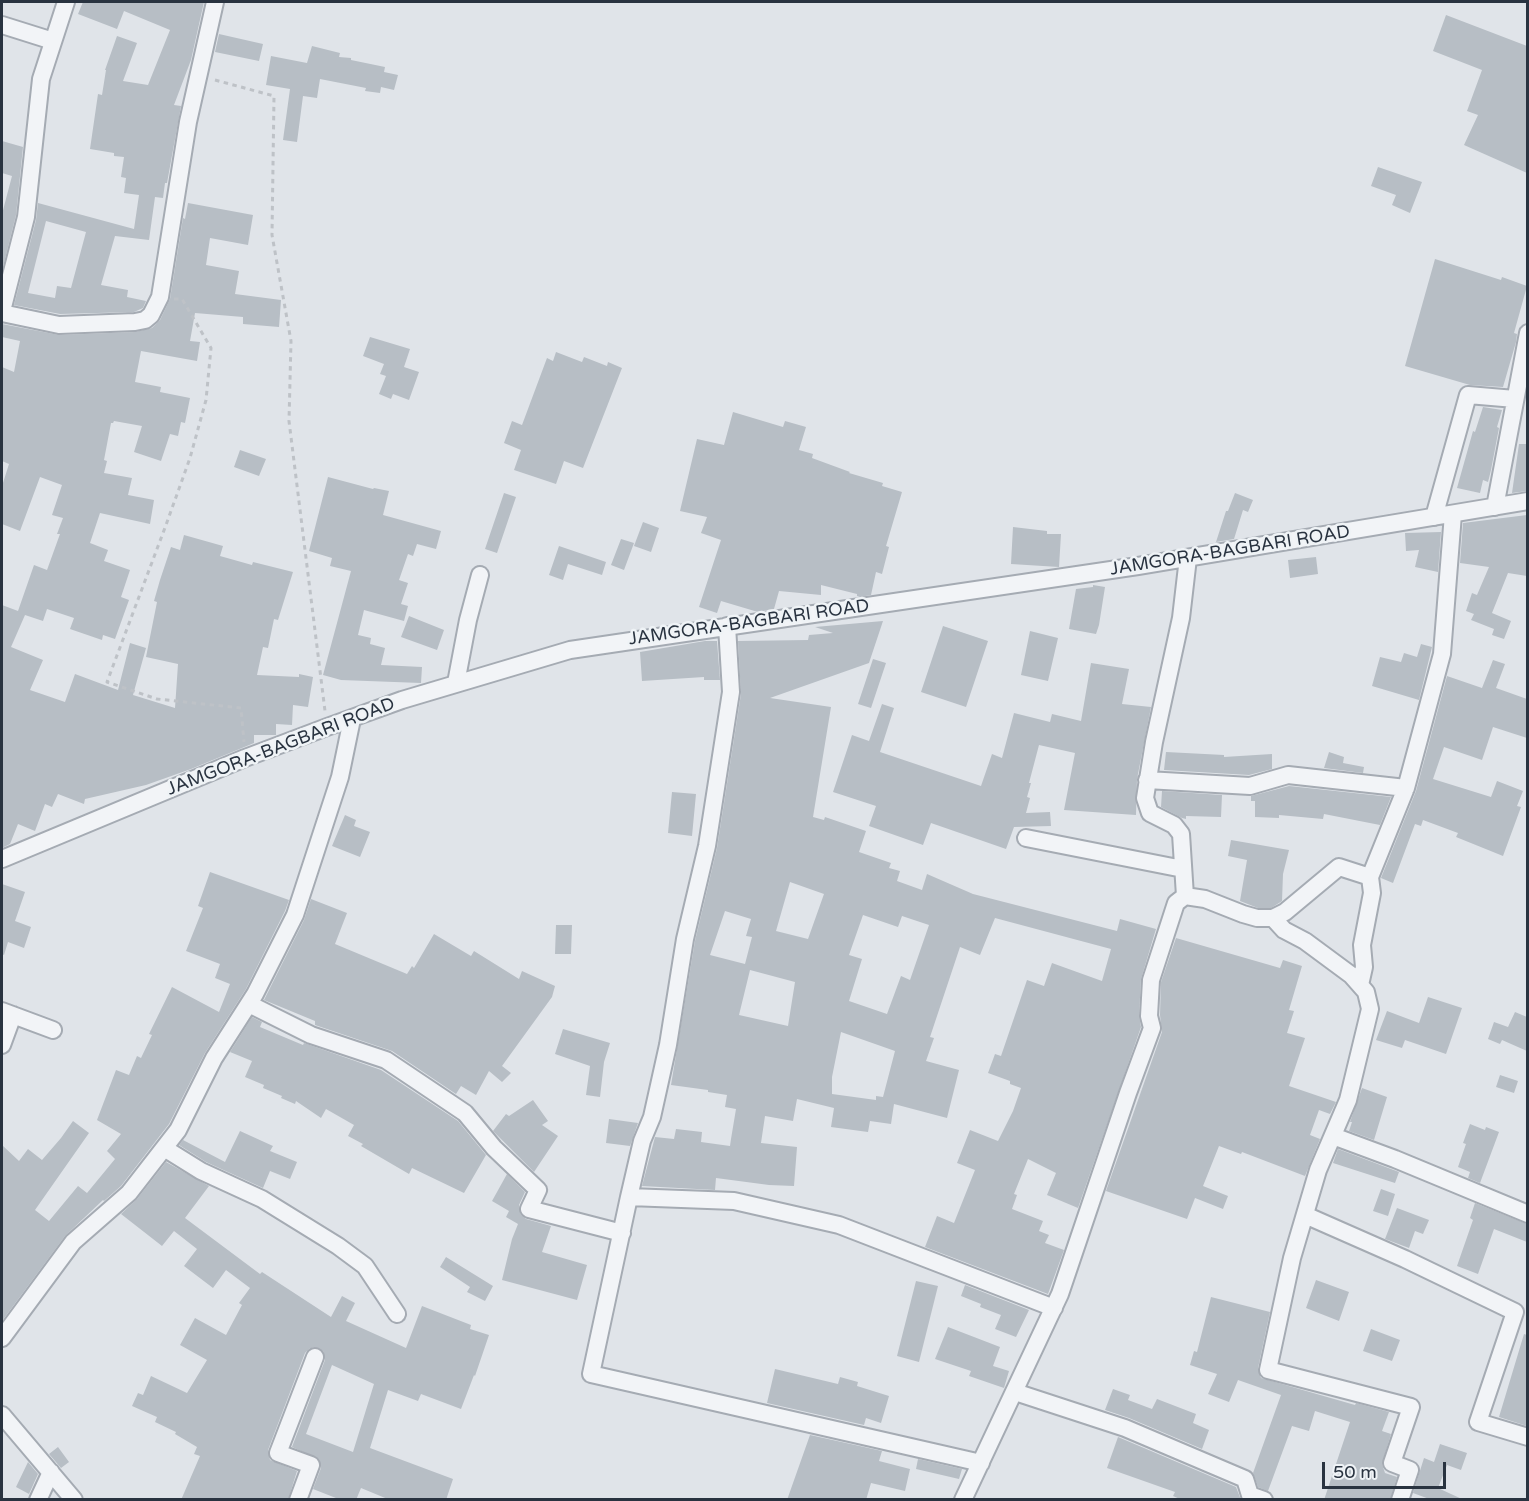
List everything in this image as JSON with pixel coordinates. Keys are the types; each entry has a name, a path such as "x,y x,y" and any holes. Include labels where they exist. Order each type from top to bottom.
{"street":[{"path":"66,2 41,79 26,218 2,312 59,324 100,325 145,320 151,315 160,297 173,206 198,75 215,2"},
{"path":"2,25 53,41"},
{"path":"1495,507 1527,333"},
{"path":"1434,517 1468,395 1515,399"},
{"name":"JAMGORA-BAGBARI ROAD","path":"2,859 245,758 327,727 402,700 570,650 1188,558 1527,501"},
{"path":"1359,985 1364,967 1362,945 1372,893 1370,877 1406,788 1442,654 1453,514"},
{"path":"1185,896 1181,834 1174,825 1150,813 1145,798 1181,618 1188,558"},
{"path":"456,683 468,620 480,575"},
{"path":"727,626 730,692 707,846 685,939 659,1086 652,1117 642,1141 591,1374 981,1463"},
{"path":"2,1338 73,1242 129,1193 178,1130 214,1058 249,1004 295,915 340,777 352,719"},
{"path":"1147,780 1250,786 1288,775 1406,788"},
{"path":"1026,838 1183,869"},
{"path":"963,1500 1054,1308 1152,1028 1149,1016 1151,980 1176,903 1185,896 1205,899 1257,918 1273,918 1286,912 1339,867 1370,877"},
{"path":"1273,918 1284,930 1305,941 1335,962 1366,992 1370,1009 1348,1100 1318,1170 1292,1258 1268,1370 1411,1407 1392,1463 1410,1470 1400,1500"},
{"path":"249,1004 311,1035 386,1060 465,1113 494,1148 537,1190 529,1209 622,1233"},
{"path":"2,1045 7,1013 53,1030"},
{"path":"1333,1136 1527,1214"},
{"path":"164,1148 201,1171 262,1199 338,1246 365,1266 397,1314"},
{"path":"629,1197 734,1201 838,1225 1054,1308"},
{"path":"1305,1215 1405,1259 1515,1312 1478,1422 1527,1437"},
{"path":"298,1500 311,1465 278,1453 315,1357"},
{"path":"1015,1392 1125,1428 1245,1479 1251,1495 1264,1500"},
{"path":"2,1415 74,1500"},
{"path":"38,1500 51,1472"},
{"path":"1240,1500 1246,1482"}],"path":[{"path":"198,75 274,96 272,235 291,341 289,421 327,727"},
{"path":"160,297 182,299 211,348 206,400 166,525 106,682 158,699 241,708 245,758"}],"building":[{"path":"83,2 204,2 191,60 174,105 181,106 167,183 165,183 163,198 155,197 149,240 115,236 101,285 128,290 127,297 146,301 143,308 134,312 60,314 14,305 36,220 38,203 134,229 139,195 124,193 126,178 121,177 124,157 90,149 98,94 102,95 105,70 117,36 137,43 123,81 148,85 170,30 124,11 117,29 78,14","holes":["46,221 86,232 71,288 57,286 55,298 28,293"]},
{"path":"1446,15 1527,46 1527,173 1464,145 1478,115 1467,111 1482,70 1433,51"},
{"path":"219,34 263,44 259,61 215,52"},
{"path":"312,46 340,53 339,57 385,67 384,72 398,75 394,90 381,87 380,93 365,91 366,88 320,79 317,98 303,96 297,142 283,140 290,89 266,85 271,56 307,63"},
{"path":"2,141 23,147 16,215 2,271 2,214 12,176 2,173"},
{"path":"1378,167 1422,182 1410,213 1392,205 1396,195 1371,186"},
{"path":"188,203 253,215 248,245 210,238 206,265 239,271 235,294 281,300 279,327 243,324 243,317 195,313 190,341 200,342 197,361 141,351 135,382 161,387 160,392 190,398 185,423 181,422 178,436 170,434 161,461 134,452 142,426 114,421 111,423 104,460 107,461 104,473 132,478 128,495 154,500 150,524 100,513 90,543 108,550 104,561 130,570 121,597 129,600 115,639 103,635 102,640 70,629 74,618 47,609 43,621 25,615 11,647 43,660 30,690 65,702 75,674 118,690 130,643 146,648 133,695 175,708 178,664 146,657 157,602 154,601 160,580 171,547 180,550 184,535 223,546 220,556 252,565 253,562 293,572 278,620 274,619 268,648 263,647 257,675 299,677 299,674 313,677 308,707 293,705 292,725 276,724 276,735 254,735 254,743 146,785 85,799 84,804 58,794 52,807 45,804 35,831 18,824 10,844 2,848 2,605 18,611 34,565 47,570 60,534 57,534 63,518 52,515 62,485 40,477 20,531 2,524 2,486 9,464 2,461 2,367 14,372 20,341 2,337 2,324 59,335 135,332 152,328 160,320 170,299 183,218 185,219"},
{"path":"1435,259 1527,286 1514,333 1517,334 1516,342 1503,387 1470,385 1405,366"},
{"path":"370,337 410,349 404,367 419,372 409,400 393,394 391,399 379,394 386,376 380,374 384,364 363,356"},
{"path":"556,352 582,362 584,357 607,366 608,362 622,368 583,468 564,461 556,484 514,470 521,450 504,443 512,421 522,425 547,358 553,361"},
{"path":"1483,407 1502,410 1488,482 1483,480 1480,493 1457,488 1473,431 1475,432"},
{"path":"733,412 783,427 785,421 806,427 799,450 813,454 812,458 902,492 886,546 889,547 882,574 876,572 871,595 860,597 857,594 821,585 821,595 779,591 774,609 758,612 721,601 717,613 699,607 721,540 701,533 707,517 680,511 697,439 724,445"},
{"path":"1519,444 1527,444 1527,491 1512,493"},
{"path":"240,450 266,459 259,476 234,467"},
{"path":"328,477 389,491 383,515 441,531 436,549 417,544 413,556 408,554 399,580 408,583 401,604 408,606 404,621 364,610 358,635 371,638 370,644 385,648 381,665 422,667 421,683 341,680 323,675 351,571 330,566 332,558 309,551"},
{"path":"504,493 516,497 497,553 485,549"},
{"path":"1235,493 1253,500 1248,512 1243,510 1234,539 1216,542 1226,511"},
{"path":"1527,515 1527,576 1508,573 1492,613 1511,621 1504,639 1492,635 1494,629 1471,620 1474,614 1466,611 1472,593 1477,595 1489,567 1460,563 1463,523"},
{"path":"643,522 659,528 651,552 634,546"},
{"path":"1013,527 1047,531 1047,534 1061,534 1059,567 1011,564"},
{"path":"1441,532 1438,572 1415,567 1419,550 1406,551 1405,533"},
{"path":"621,539 634,543 624,570 611,565"},
{"path":"559,546 606,562 602,575 568,564 563,580 549,575"},
{"path":"1316,557 1318,574 1290,578 1288,560"},
{"path":"1093,585 1105,587 1096,634 1069,629 1076,589 1093,587"},
{"path":"409,616 444,630 437,650 401,637"},
{"path":"883,621 869,663 770,698 831,707 813,817 824,820 825,817 866,831 859,852 891,863 889,868 900,871 897,881 922,890 927,874 973,894 1117,931 1120,919 1156,929 1141,979 1139,1015 1141,1027 1078,1208 1047,1195 1056,1173 1028,1159 1014,1194 1017,1195 1012,1209 1043,1221 1039,1231 1049,1235 1045,1243 1064,1250 1048,1294 925,1247 937,1216 954,1223 975,1170 957,1163 970,1130 998,1141 1013,1111 1021,1088 1010,1084 1010,1081 988,1073 995,1054 1001,1056 1027,980 1044,986 1052,963 1102,981 1111,949 995,918 980,955 960,947 930,1037 934,1038 926,1061 959,1070 947,1118 894,1104 891,1124 870,1121 868,1132 831,1127 834,1108 797,1099 793,1121 765,1116 761,1143 797,1147 794,1186 716,1178 715,1190 642,1186 655,1137 674,1139 676,1129 702,1132 701,1142 730,1146 736,1109 725,1107 727,1095 671,1085 695,941 717,848 741,694 738,641 808,640 809,635 833,633 815,627","holes":["790,882 824,894 808,939 776,931","725,911 751,919 746,936 752,937 745,964 710,955","863,915 898,927 902,916 929,925 910,980 901,976 887,1014 849,1001 862,959 849,955","750,970 795,982 788,1026 739,1015","841,1032 895,1051 883,1097 876,1096 876,1100 832,1094 832,1077"]},
{"path":"943,626 988,641 966,707 921,692"},
{"path":"1030,631 1058,638 1048,681 1021,675"},
{"path":"717,641 720,680 704,680 704,677 642,681 640,652"},
{"path":"1421,644 1432,647 1419,700 1372,686 1380,657 1401,662 1404,653 1417,657"},
{"path":"873,659 886,663 871,708 858,704"},
{"path":"1493,660 1505,664 1496,688 1527,699 1527,738 1493,727 1482,760 1444,747 1433,779 1491,797 1497,781 1523,791 1517,806 1521,807 1503,856 1456,837 1458,833 1423,820 1421,826 1415,824 1393,883 1381,878 1416,791 1447,676 1482,688"},
{"path":"1091,663 1129,669 1122,704 1151,707 1137,779 1136,815 1064,810 1075,753 1039,745 1029,783 1031,783 1027,797 1030,798 1026,813 1050,812 1051,826 1014,827 1006,849 931,823 923,845 869,826 876,806 833,792 852,735 869,741 882,704 894,708 880,752 981,786 992,754 1002,758 1014,713 1050,722 1052,714 1081,721"},
{"path":"1166,752 1224,755 1224,757 1272,754 1272,769 1249,775 1164,770"},
{"path":"1329,752 1344,757 1343,763 1364,767 1363,773 1324,768"},
{"path":"1289,786 1391,797 1380,825 1324,814 1323,819 1279,815 1279,818 1255,817 1255,801 1251,801 1251,796"},
{"path":"1162,791 1222,795 1221,817 1186,816 1186,819 1182,818 1161,807"},
{"path":"672,792 696,794 692,836 668,833"},
{"path":"345,815 356,820 354,826 370,832 360,857 332,846"},
{"path":"1231,840 1289,850 1283,874 1282,901 1271,908 1258,908 1240,901 1247,860 1228,856"},
{"path":"210,872 289,900 285,911 246,989 205,1053 169,1124 121,1186 65,1236 2,1321 2,1145 19,1161 28,1149 42,1160 73,1121 89,1133 35,1210 49,1221 78,1186 87,1193 115,1159 107,1151 121,1134 97,1120 116,1070 129,1075 137,1056 141,1058 152,1035 149,1034 172,987 219,1012 230,984 215,978 220,964 186,951 203,908 198,906"},
{"path":"2,884 25,892 15,921 31,927 24,948 8,942 4,955 2,954"},
{"path":"311,899 347,913 335,944 407,974 412,966 414,968 434,934 471,956 474,951 519,979 522,971 555,986 552,997 502,1066 511,1073 502,1082 489,1071 476,1095 461,1086 456,1094 392,1051 315,1025 315,1021 264,1000 304,920"},
{"path":"556,925 572,925 571,954 555,954"},
{"path":"1176,938 1280,968 1283,960 1302,966 1289,1010 1294,1011 1287,1033 1305,1038 1289,1086 1336,1102 1330,1114 1319,1110 1310,1135 1320,1139 1305,1176 1242,1152 1241,1154 1219,1146 1203,1186 1228,1196 1223,1209 1195,1198 1187,1219 1106,1191 1162,1032 1161,982"},
{"path":"1428,997 1462,1008 1446,1054 1405,1040 1402,1048 1376,1040 1387,1011 1419,1023"},
{"path":"1515,1012 1527,1017 1527,1051 1502,1040 1500,1044 1488,1039 1494,1022 1508,1027"},
{"path":"252,1017 262,1022 260,1027 303,1045 304,1043 381,1070 458,1121 486,1155 464,1193 412,1168 409,1174 361,1146 363,1144 348,1136 354,1125 326,1109 321,1118 296,1101 295,1104 281,1098 282,1096 263,1088 264,1085 245,1077 252,1061 230,1052"},
{"path":"563,1029 610,1043 604,1062 600,1097 586,1095 590,1066 555,1054"},
{"path":"1500,1075 1518,1081 1514,1093 1496,1087"},
{"path":"1362,1088 1387,1097 1374,1140 1349,1131"},
{"path":"533,1100 548,1121 542,1125 558,1136 534,1172 493,1131 506,1114 509,1116"},
{"path":"609,1119 638,1123 630,1146 606,1143"},
{"path":"1470,1124 1499,1132 1480,1183 1468,1178 1470,1172 1458,1167"},
{"path":"240,1131 273,1146 270,1151 297,1162 290,1179 270,1171 263,1188 206,1162 179,1145 183,1140 225,1162"},
{"path":"1338,1149 1399,1172 1395,1183 1333,1163"},
{"path":"166,1162 209,1186 185,1218 260,1274 262,1272 331,1317 342,1296 355,1303 346,1321 406,1348 422,1306 471,1325 470,1329 489,1335 461,1409 421,1394 418,1401 388,1390 370,1448 453,1479 446,1500 390,1500 361,1488 356,1500 341,1500 313,1489 321,1468 319,1459 292,1447 325,1360 323,1351 314,1347 305,1353 268,1450 270,1460 297,1471 288,1500 181,1500 200,1456 194,1454 197,1447 175,1434 176,1432 155,1422 157,1417 132,1406 138,1393 143,1395 151,1376 187,1393 207,1360 180,1345 195,1318 226,1335 242,1305 239,1303 250,1288 226,1270 213,1288 184,1266 197,1249 174,1231 162,1246 121,1214 137,1199","holes":["332,1365 374,1384 353,1452 306,1434"]},
{"path":"507,1174 525,1192 519,1205 521,1215 526,1219 551,1226 542,1252 587,1265 577,1300 502,1280 518,1224 506,1217 509,1211 492,1201"},
{"path":"1381,1189 1395,1194 1388,1216 1373,1211"},
{"path":"1475,1203 1527,1224 1527,1242 1494,1229 1478,1274 1457,1266 1473,1220 1470,1218"},
{"path":"1397,1208 1429,1220 1423,1234 1415,1231 1409,1248 1385,1239"},
{"path":"446,1257 493,1286 485,1301 467,1292 470,1287 440,1267"},
{"path":"1316,1280 1349,1292 1339,1321 1306,1308"},
{"path":"916,1281 938,1286 919,1362 897,1356"},
{"path":"965,1285 1029,1310 1016,1337 995,1329 1001,1315 961,1296"},
{"path":"1211,1297 1270,1312 1258,1368 1261,1378 1355,1405 1356,1403 1389,1412 1382,1431 1391,1434 1382,1464 1385,1473 1397,1477 1390,1500 1324,1500 1350,1422 1315,1411 1309,1431 1292,1426 1268,1491 1258,1487 1253,1473 1281,1395 1238,1380 1229,1402 1208,1394 1217,1374 1190,1365 1194,1351 1197,1352"},
{"path":"948,1327 1000,1347 993,1366 1009,1371 1004,1388 969,1376 971,1371 935,1359"},
{"path":"1371,1329 1400,1340 1392,1361 1363,1351"},
{"path":"1524,1334 1527,1335 1527,1426 1499,1417"},
{"path":"775,1369 838,1384 840,1377 858,1382 857,1386 889,1396 881,1423 866,1418 864,1425 767,1403"},
{"path":"1113,1389 1130,1395 1128,1400 1152,1409 1157,1399 1196,1414 1193,1423 1209,1430 1202,1449 1105,1410"},
{"path":"810,1435 882,1451 879,1461 910,1469 905,1491 871,1483 866,1500 787,1500"},
{"path":"1118,1437 1236,1487 1241,1500 1182,1500 1173,1496 1175,1492 1107,1468"},
{"path":"1440,1444 1467,1453 1461,1470 1447,1465 1438,1488 1464,1500 1432,1500 1413,1493 1424,1458 1434,1462"},
{"path":"58,1447 69,1462 61,1468 49,1454"},
{"path":"918,1459 962,1469 959,1479 916,1469"},
{"path":"28,1462 38,1474 29,1494 16,1487"}]}
